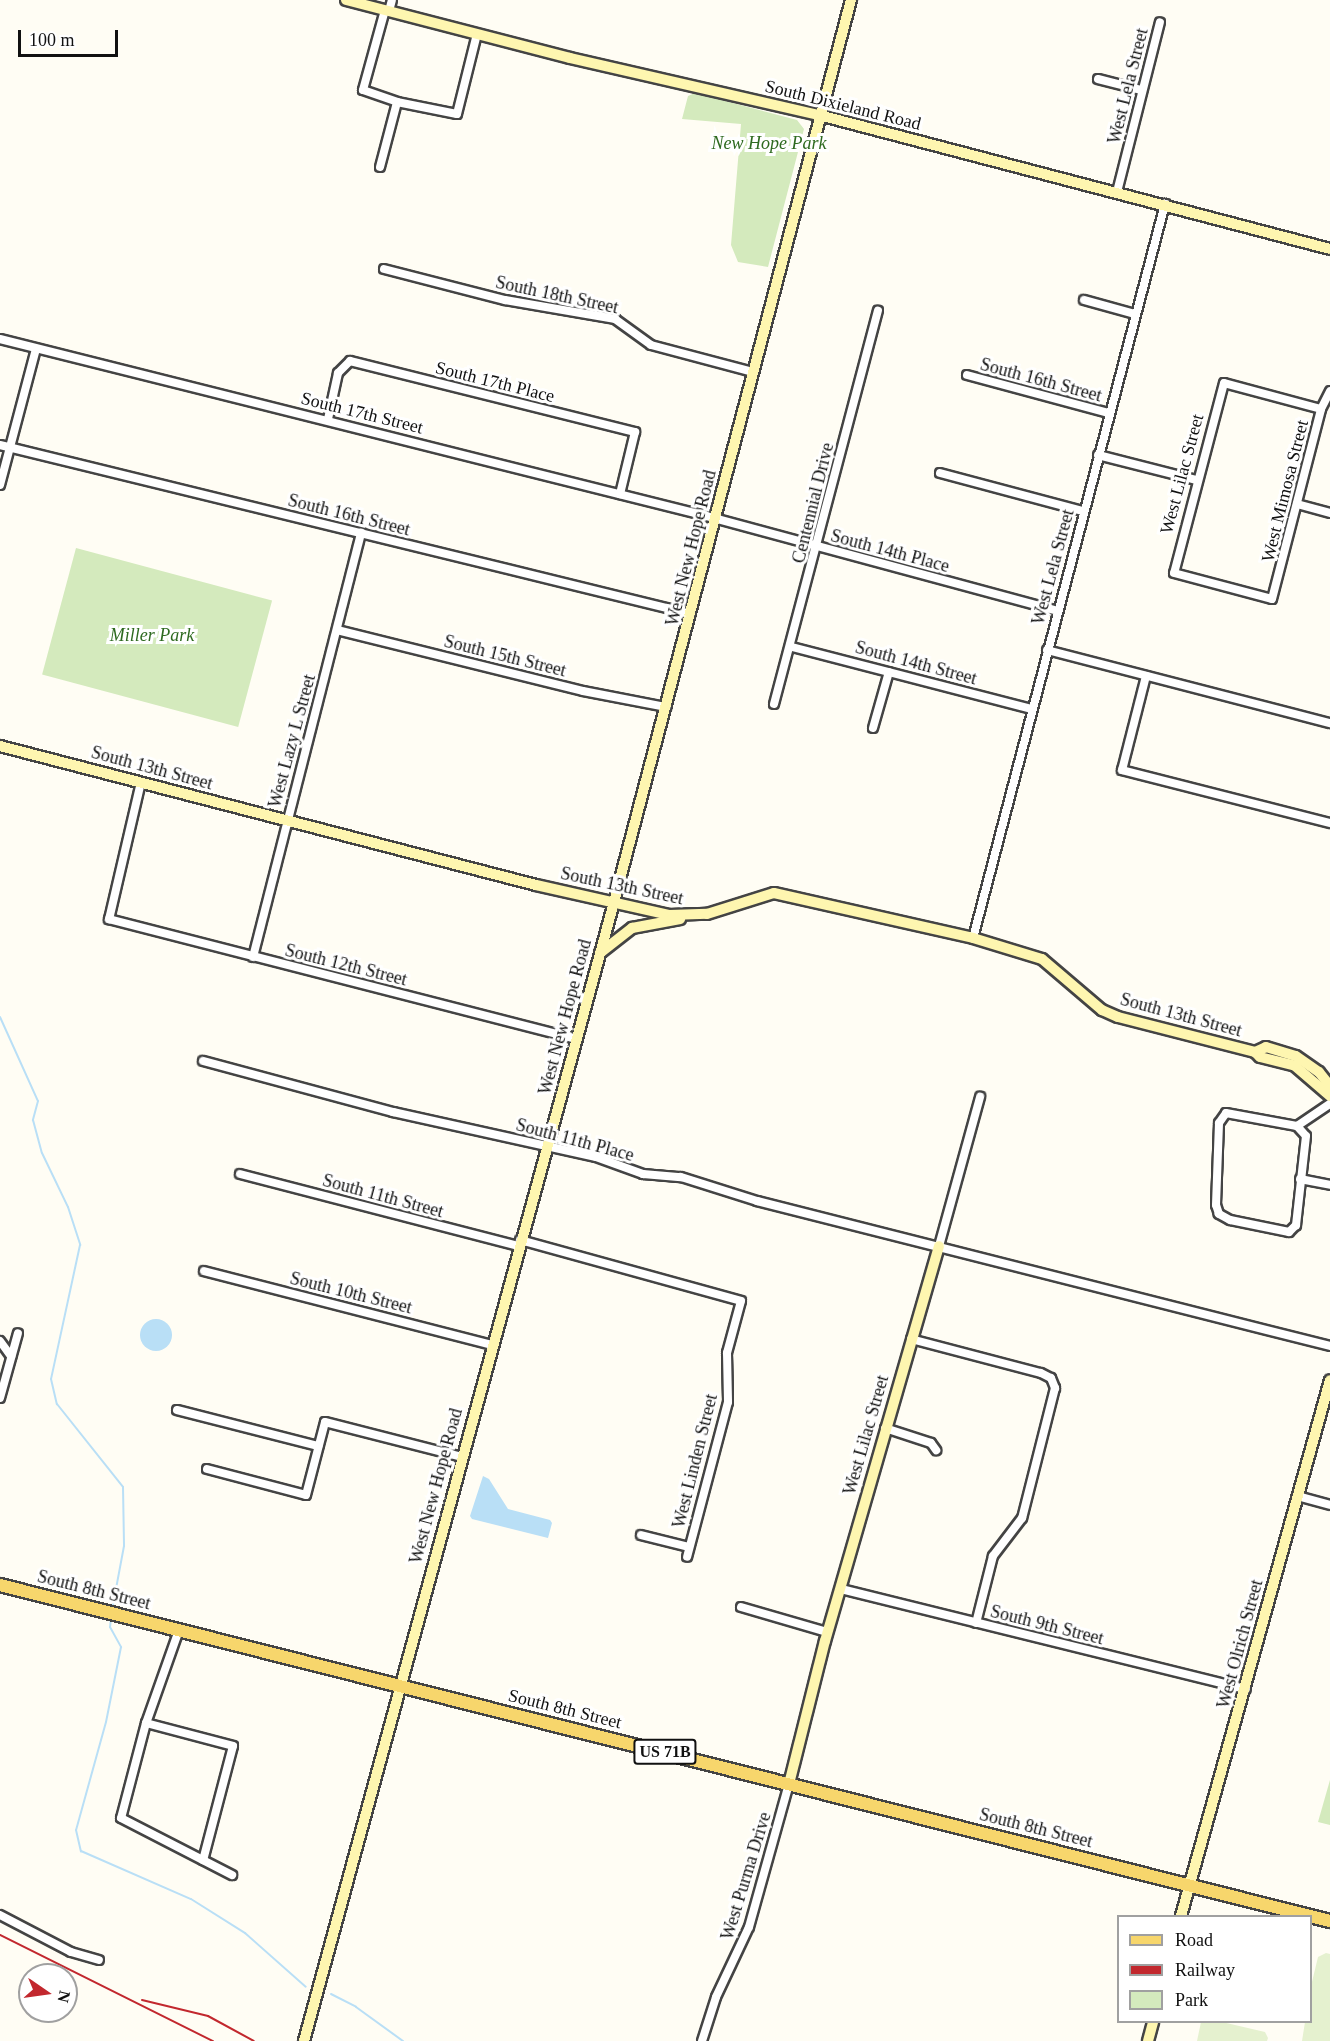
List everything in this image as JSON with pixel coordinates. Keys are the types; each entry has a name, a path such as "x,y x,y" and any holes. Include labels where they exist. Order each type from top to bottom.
{"main road":[{"name":"South Dixieland Road","path":"346,0 388,7 477,34 819,116 1165,204 1330,249"},
{"name":"West New Hope Road","path":"303,2041 398,1686 614,902 851,0"},
{"name":"South 13th Street","path":"0,746 614,902 687,917 774,893 973,938 1042,959 1102,1010 1118,1017 1255,1052 1260,1057 1305,1072 1330,1096"},
{"path":"600,953 632,928 687,917"},
{"name":"South 13th Street","path":"1255,1052 1266,1047 1296,1056 1319,1072 1330,1086"},
{"name":"West Lilac Street","path":"789,1784 827,1632 939,1246"},
{"name":"West Olrich Street","path":"1182,1915 1246,1689 1297,1496 1326,1408 1330,1380"},
{"name":"South 8th Street","path":"0,1585 1303,1915"},
{"name":"South 8th Street","path":"1312,1917 1330,1922"},
{"path":"1148,2041 1153,2023"}],"street":[{"path":"388,7 363,90 397,102 457,114 477,34"},
{"name":"West Lela Street","path":"1117,192 1160,22"},
{"path":"1098,79 1142,90"},
{"path":"380,167 397,102"},
{"name":"West Lela Street","path":"973,938 1031,709 1165,204"},
{"name":"South 18th Street","path":"384,269 505,300 615,319 651,345 753,372"},
{"path":"1084,300 1135,314"},
{"name":"Centennial Drive","path":"774,704 792,647 878,310"},
{"name":"South 17th Street","path":"0,339 328,419 716,518"},
{"path":"0,485 36,349"},
{"name":"South 17th Place","path":"328,419 338,373 350,360 635,432 620,494"},
{"name":"South 16th Street","path":"967,375 1109,413"},
{"name":"West Lilac Street","path":"1272,599 1174,573 1196,480 1224,383 1321,410"},
{"name":"West Mimosa Street","path":"1272,599 1321,410 1330,391"},
{"name":"South 16th Street","path":"0,445 691,614"},
{"path":"1098,455 1196,480"},
{"path":"940,473 1083,511"},
{"path":"1297,504 1330,513"},
{"name":"South 14th Place","path":"716,518 817,548 1057,611"},
{"name":"West Lazy L Street","path":"253,957 361,533"},
{"name":"South 15th Street","path":"337,630 582,691 666,707"},
{"name":"South 14th Street","path":"792,647 1031,709"},
{"path":"1047,650 1330,723"},
{"path":"873,728 889,672"},
{"path":"1146,676 1122,770 1330,823"},
{"name":"South 12th Street","path":"141,782 109,919 576,1039"},
{"name":"South 11th Place","path":"203,1061 393,1112 596,1157 643,1174 681,1177 747,1199 1330,1346"},
{"name":"West Lilac Street","path":"939,1246 980,1097"},
{"path":"1297,1126 1330,1104"},
{"path":"1226,1113 1297,1126 1306,1136 1300,1179 1296,1225 1288,1232 1277,1231 1219,1214 1216,1205 1219,1123 1226,1113"},
{"name":"South 11th Street","path":"240,1174 741,1301"},
{"path":"1300,1179 1330,1185"},
{"name":"South 10th Street","path":"204,1271 492,1345"},
{"name":"West Linden Street","path":"687,1557 728,1402 727,1353 741,1301"},
{"path":"0,1398 18,1333"},
{"path":"911,1340 1041,1373 1051,1378 1055,1388 1022,1518 993,1556 976,1623"},
{"path":"0,1341 10,1356"},
{"path":"177,1410 318,1446"},
{"path":"207,1469 306,1495 326,1422 462,1457"},
{"path":"885,1428 931,1443 936,1450"},
{"path":"1297,1496 1330,1505"},
{"path":"641,1535 689,1547"},
{"name":"South 9th Street","path":"841,1589 1246,1689"},
{"path":"741,1607 827,1632"},
{"path":"179,1630 146,1723 121,1818 232,1875"},
{"path":"146,1723 233,1746 203,1860"},
{"name":"West Purma Drive","path":"702,2041 716,1996 749,1927 789,1784"},
{"path":"0,1915 71,1952 99,1960"}],"green space":[{"name":"New Hope Park","path":"695,93 797,120 804,129 768,267 738,262 731,245 741,124 682,119 688,96"},
{"name":"Miller Park","path":"76,548 272,601 238,727 42,675"},
{"path":"1330,1780 1330,1825 1318,1822"},
{"path":"1326,1953 1330,1954 1330,2041 1302,2041 1305,2023 1312,2023 1312,1982 1318,1957"},
{"path":"1201,2023 1226,2023 1265,2032 1268,2038 1267,2041 1197,2041"}],"water":[{"path":"156,1319 168,1323 172,1335 168,1347 156,1351 144,1347 140,1335 144,1323"},
{"path":"483,1476 489,1479 508,1509 550,1520 552,1523 548,1538 472,1519 470,1516"}],"waterway":[{"path":"0,1017 38,1101 33,1120 42,1153 68,1207 80,1245 51,1379 57,1404 123,1487 124,1546 112,1610"},
{"path":"111,1618 110,1627 121,1647 106,1722 76,1830 81,1851 191,1899 245,1933 306,1987"},
{"path":"331,1994 356,2007 403,2041"}],"railway":[{"path":"0,1935 213,2041"},
{"path":"142,2000 208,2016 254,2041"}]}
